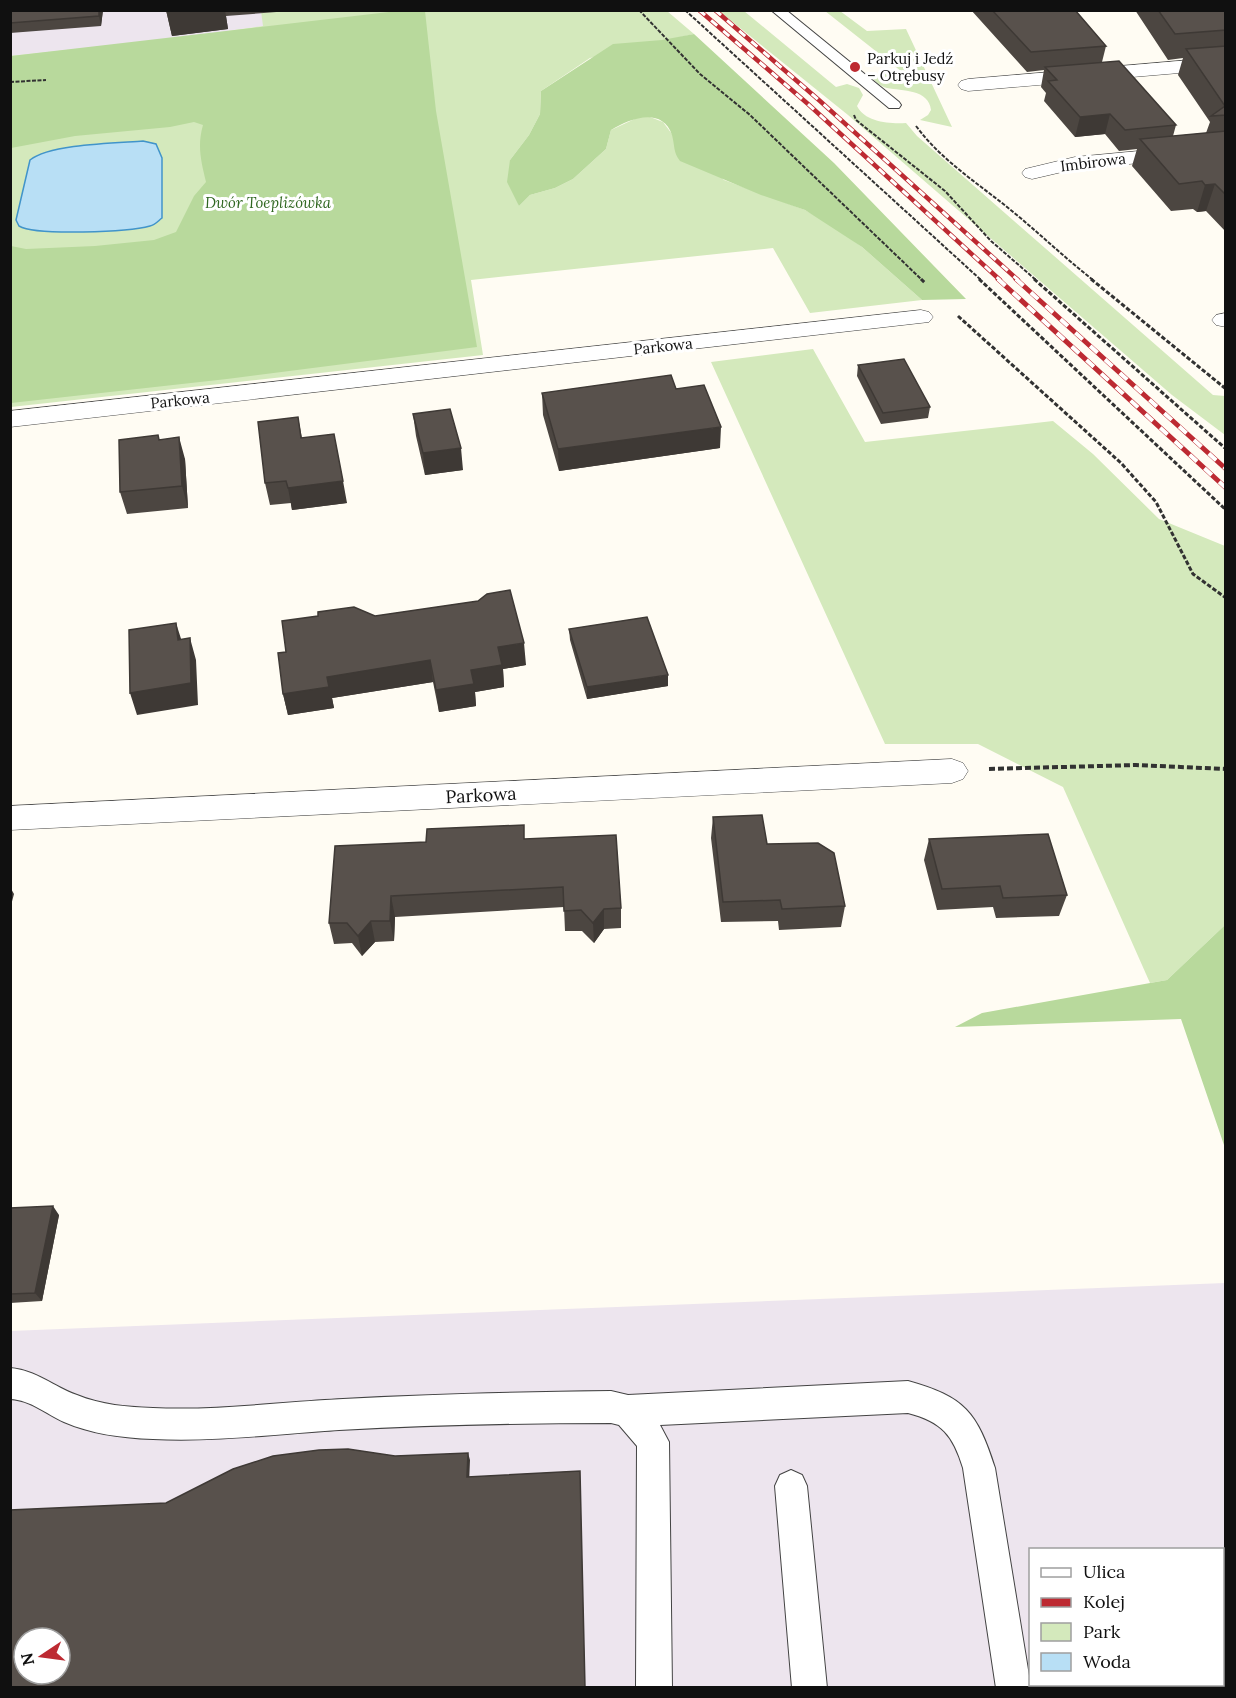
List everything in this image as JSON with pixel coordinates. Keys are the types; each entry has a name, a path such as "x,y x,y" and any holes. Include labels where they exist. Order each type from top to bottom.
{"street":[{"path":"968,86 1226,63"},
{"name":"Imbirowa","path":"1032,173 1075,163 1226,148"},
{"name":"Parkowa","path":"10,418 921,317"},
{"name":"Parkowa","path":"10,818 952,771"}],"lane":[{"path":"777,10 894,105"},
{"path":"10,1383 19,1383 38,1391 66,1407 130,1422 181,1423 446,1409 611,1407 628,1411 908,1397 933,1403 956,1418 970,1438 979,1468 1014,1688"},
{"path":"628,1411 640,1423 653,1442 654,1688"},
{"path":"791,1486 810,1688"}],"path":[{"path":"639,10 700,74 750,115 951,310 1121,463 1156,502 1193,574 1226,598"},
{"path":"685,10 969,270 1226,510"},
{"path":"10,82 46,80"},
{"path":"1226,389 946,159 927,141 914,122 894,105 857,110 854,114 856,120 942,190 982,229 991,241 1226,449"},
{"path":"921,317 951,310"},
{"path":"952,771 1136,765 1226,769"}],"shaded area":[{"path":"10,11 261,11 264,26 170,39 11,56"},
{"path":"1225,1283 1225,1687 11,1687 10,1331"}],"green space":[{"name":"Dwór Toeplizówka","path":"406,10 425,11 436,111 477,347 227,379 11,403 11,246 26,249 95,246 154,240 176,232 194,196 206,182 200,147 203,125 194,122 170,127 75,136 11,148 11,56"},
{"name":"Dwór Toeplizówka","path":"261,11 667,11 694,34 590,58 541,91 540,114 529,135 510,160 519,206 530,195 555,188 573,179 606,149 611,130 639,117 650,117 663,122 672,134 724,180 805,210 833,226 862,247 922,300 810,313 773,248 471,280 483,355 11,407 10,56 170,39 263,26"},
{"path":"719,11 744,11 836,87 847,84 859,88 863,95 857,106 866,116 885,122 906,123 917,136 1213,395 1225,396 1225,435 1172,395 848,115"},
{"path":"825,11 840,11 867,31 906,29 952,127 920,120 931,110 929,103 920,95 887,88 875,81 871,77 901,71"},
{"path":"694,34 834,163 966,299 922,300 862,247 805,210 761,195 680,161 667,126 661,120 653,118 636,119 611,130 606,149 573,179 555,188 530,195 519,206 507,182 510,160 529,135 540,114 541,91 613,44 662,40"},
{"path":"813,349 865,442 1053,421 1093,454 1159,519 1225,546 1225,925 1167,980 1150,983 1063,787 978,744 885,744 711,362"},
{"path":"1225,925 1225,1148 1181,1019 955,1027 982,1013 1167,980"}],"water":[{"path":"143,141 156,144 162,158 162,218 155,224 139,228 83,232 44,231 19,226 16,220 30,160 68,147"}],"building":[{"path":"10,10 99,10 99,16 10,23"},
{"path":"992,10 1075,10 1106,46 1031,52"},
{"path":"1158,10 1226,10 1226,30 1175,34"},
{"path":"1226,46 1226,115 1211,116 1225,106 1186,49"},
{"path":"1119,61 1176,125 1125,130 1110,114 1080,117 1048,81 1057,80 1045,67"},
{"path":"1226,131 1226,195 1215,184 1205,185 1202,181 1179,184 1140,139"},
{"path":"904,359 930,407 883,413 858,365"},
{"path":"671,375 676,389 704,385 721,427 558,449 542,393"},
{"path":"450,409 461,448 423,453 413,414"},
{"path":"298,417 301,438 334,434 343,481 288,488 286,481 265,483 258,422"},
{"path":"158,435 159,440 179,437 182,486 120,492 119,440"},
{"path":"510,590 524,643 498,647 502,665 471,670 474,684 436,690 430,660 327,677 329,687 283,694 278,653 286,652 282,621 318,616 318,612 354,607 375,616 478,601 487,594"},
{"path":"647,617 668,675 587,687 569,629"},
{"path":"176,623 178,640 190,638 191,683 130,693 129,630"},
{"path":"762,815 767,844 818,843 834,853 845,906 782,909 780,900 723,902 713,817"},
{"path":"524,825 524,839 616,835 621,908 604,909 593,923 581,910 564,911 563,887 391,896 390,921 371,921 358,936 347,923 329,923 335,846 426,842 427,829"},
{"path":"1048,834 1067,895 1003,898 1000,886 942,889 929,839"},
{"path":"53,1206 35,1293 10,1294 10,1208"},
{"path":"348,1449 395,1456 468,1453 467,1477 580,1471 585,1688 10,1688 10,1510 166,1503 233,1469 273,1456"}],"railway":[{"path":"699,10 808,104 1000,280"},
{"path":"715,10 820,101 1018,280"},
{"path":"998,279 1226,488"},
{"path":"1016,279 1226,469"}],"place":[{"name":"Parkuj i Jedź – Otrębusy","path":"855,67"}]}
